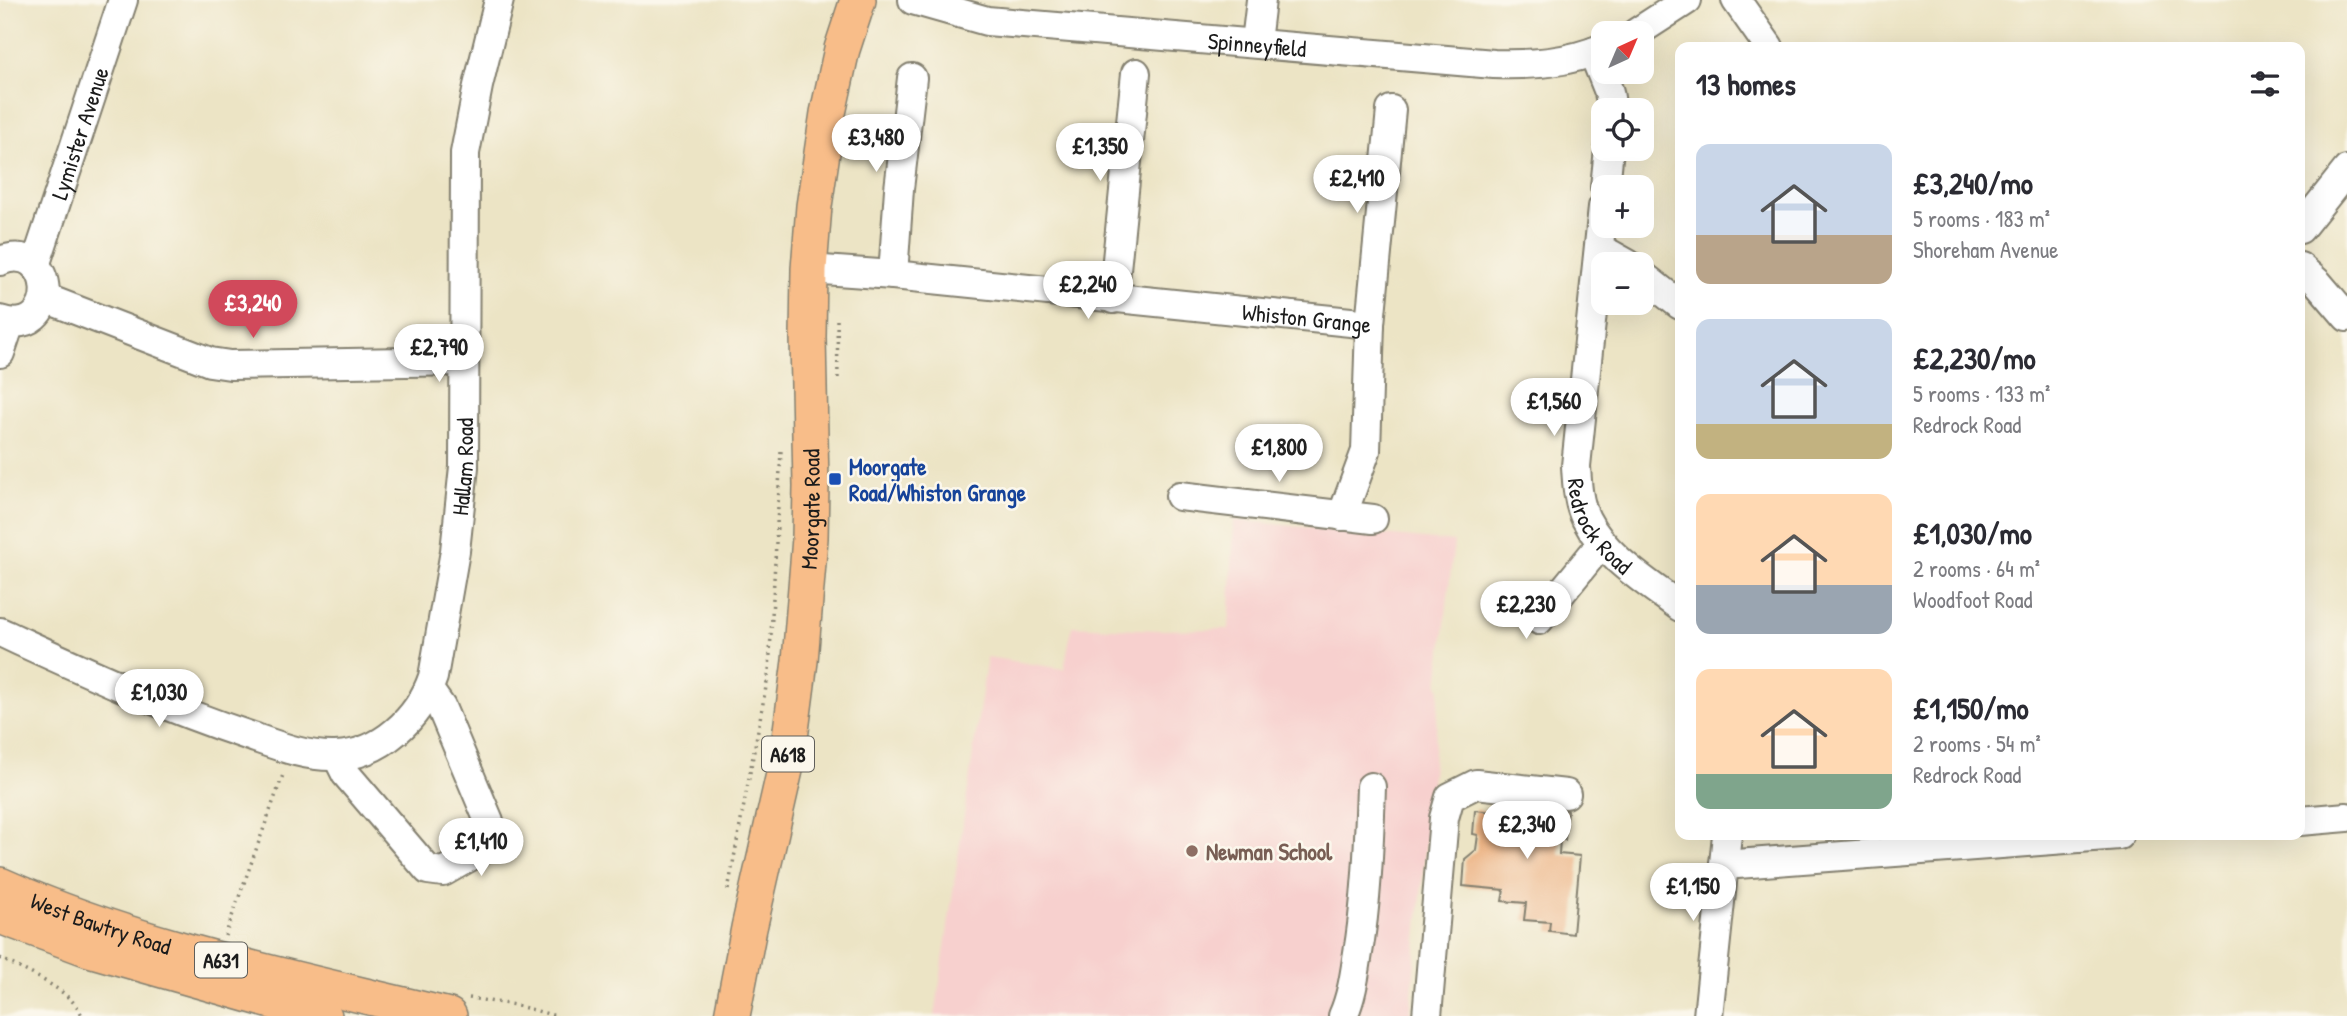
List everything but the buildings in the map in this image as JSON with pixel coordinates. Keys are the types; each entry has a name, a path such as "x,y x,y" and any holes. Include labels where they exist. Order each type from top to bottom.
{"main road":[{"name":"Moorgate Road","path":"729,1011 787,761 800,661 810,538 809,269 820,155 842,49 858,0"},
{"name":"West Bawtry Road","path":"0,885 75,916 165,946 449,1016"},
{"name":"West Bawtry Road","path":"0,916 89,949 324,1016"}],"street":[{"name":"Hallam Road","path":"337,756 375,746 394,733 412,718 427,696 433,677 455,551 464,467 465,153 499,0"},
{"name":"Spinneyfield","path":"913,0 987,21 1494,64 1548,64 1591,52"},
{"path":"1256,42 1261,0"},
{"path":"1654,21 1687,0"},
{"path":"1736,0 1765,42"},
{"name":"Lymister Avenue","path":"35,266 115,2"},
{"path":"1113,299 1136,73"},
{"path":"893,275 899,189 912,78"},
{"name":"Whiston Grange","path":"809,269 893,275 1370,324 1391,110"},
{"path":"2305,223 2347,170"},
{"name":"Redrock Road","path":"1599,252 1600,238"},
{"path":"0,261 14,258 35,266 44,281 45,298 32,317 25,321 5,321 0,353"},
{"path":"2305,271 2347,317"},
{"path":"1654,284 1675,301"},
{"path":"45,298 210,362 230,365 464,361"},
{"name":"Redrock Road","path":"1592,315 1576,466 1577,492 1585,518 1601,544 1675,603"},
{"path":"1342,516 1366,451 1370,324"},
{"path":"1180,496 1373,519"},
{"path":"1541,621 1601,544"},
{"path":"0,632 205,721 291,750 337,756 346,774 428,870 443,872 483,849 490,836 489,821 441,707 429,690"},
{"path":"1427,1016 1444,818 1450,797 1476,784 1566,794"},
{"path":"1343,1016 1350,1001 1362,930 1369,861 1371,787"},
{"path":"2305,821 2347,817"},
{"path":"1708,1016 1726,840"},
{"path":"1724,865 2053,840"}],"path":[{"path":"727,898 769,671 781,446"},
{"path":"222,944 291,750"},
{"path":"0,958 62,992 79,1007 82,1016"}],"shaded area":[{"name":"Newman School","path":"1234,520 1454,542 1438,686 1410,1016 935,1016 987,657 1064,669 1072,626 1159,630 1229,629"}],"place":[{"name":"Moorgate Road/Whiston Grange","path":"835,479"},
{"name":"Newman School","path":"1192,851"}]}
